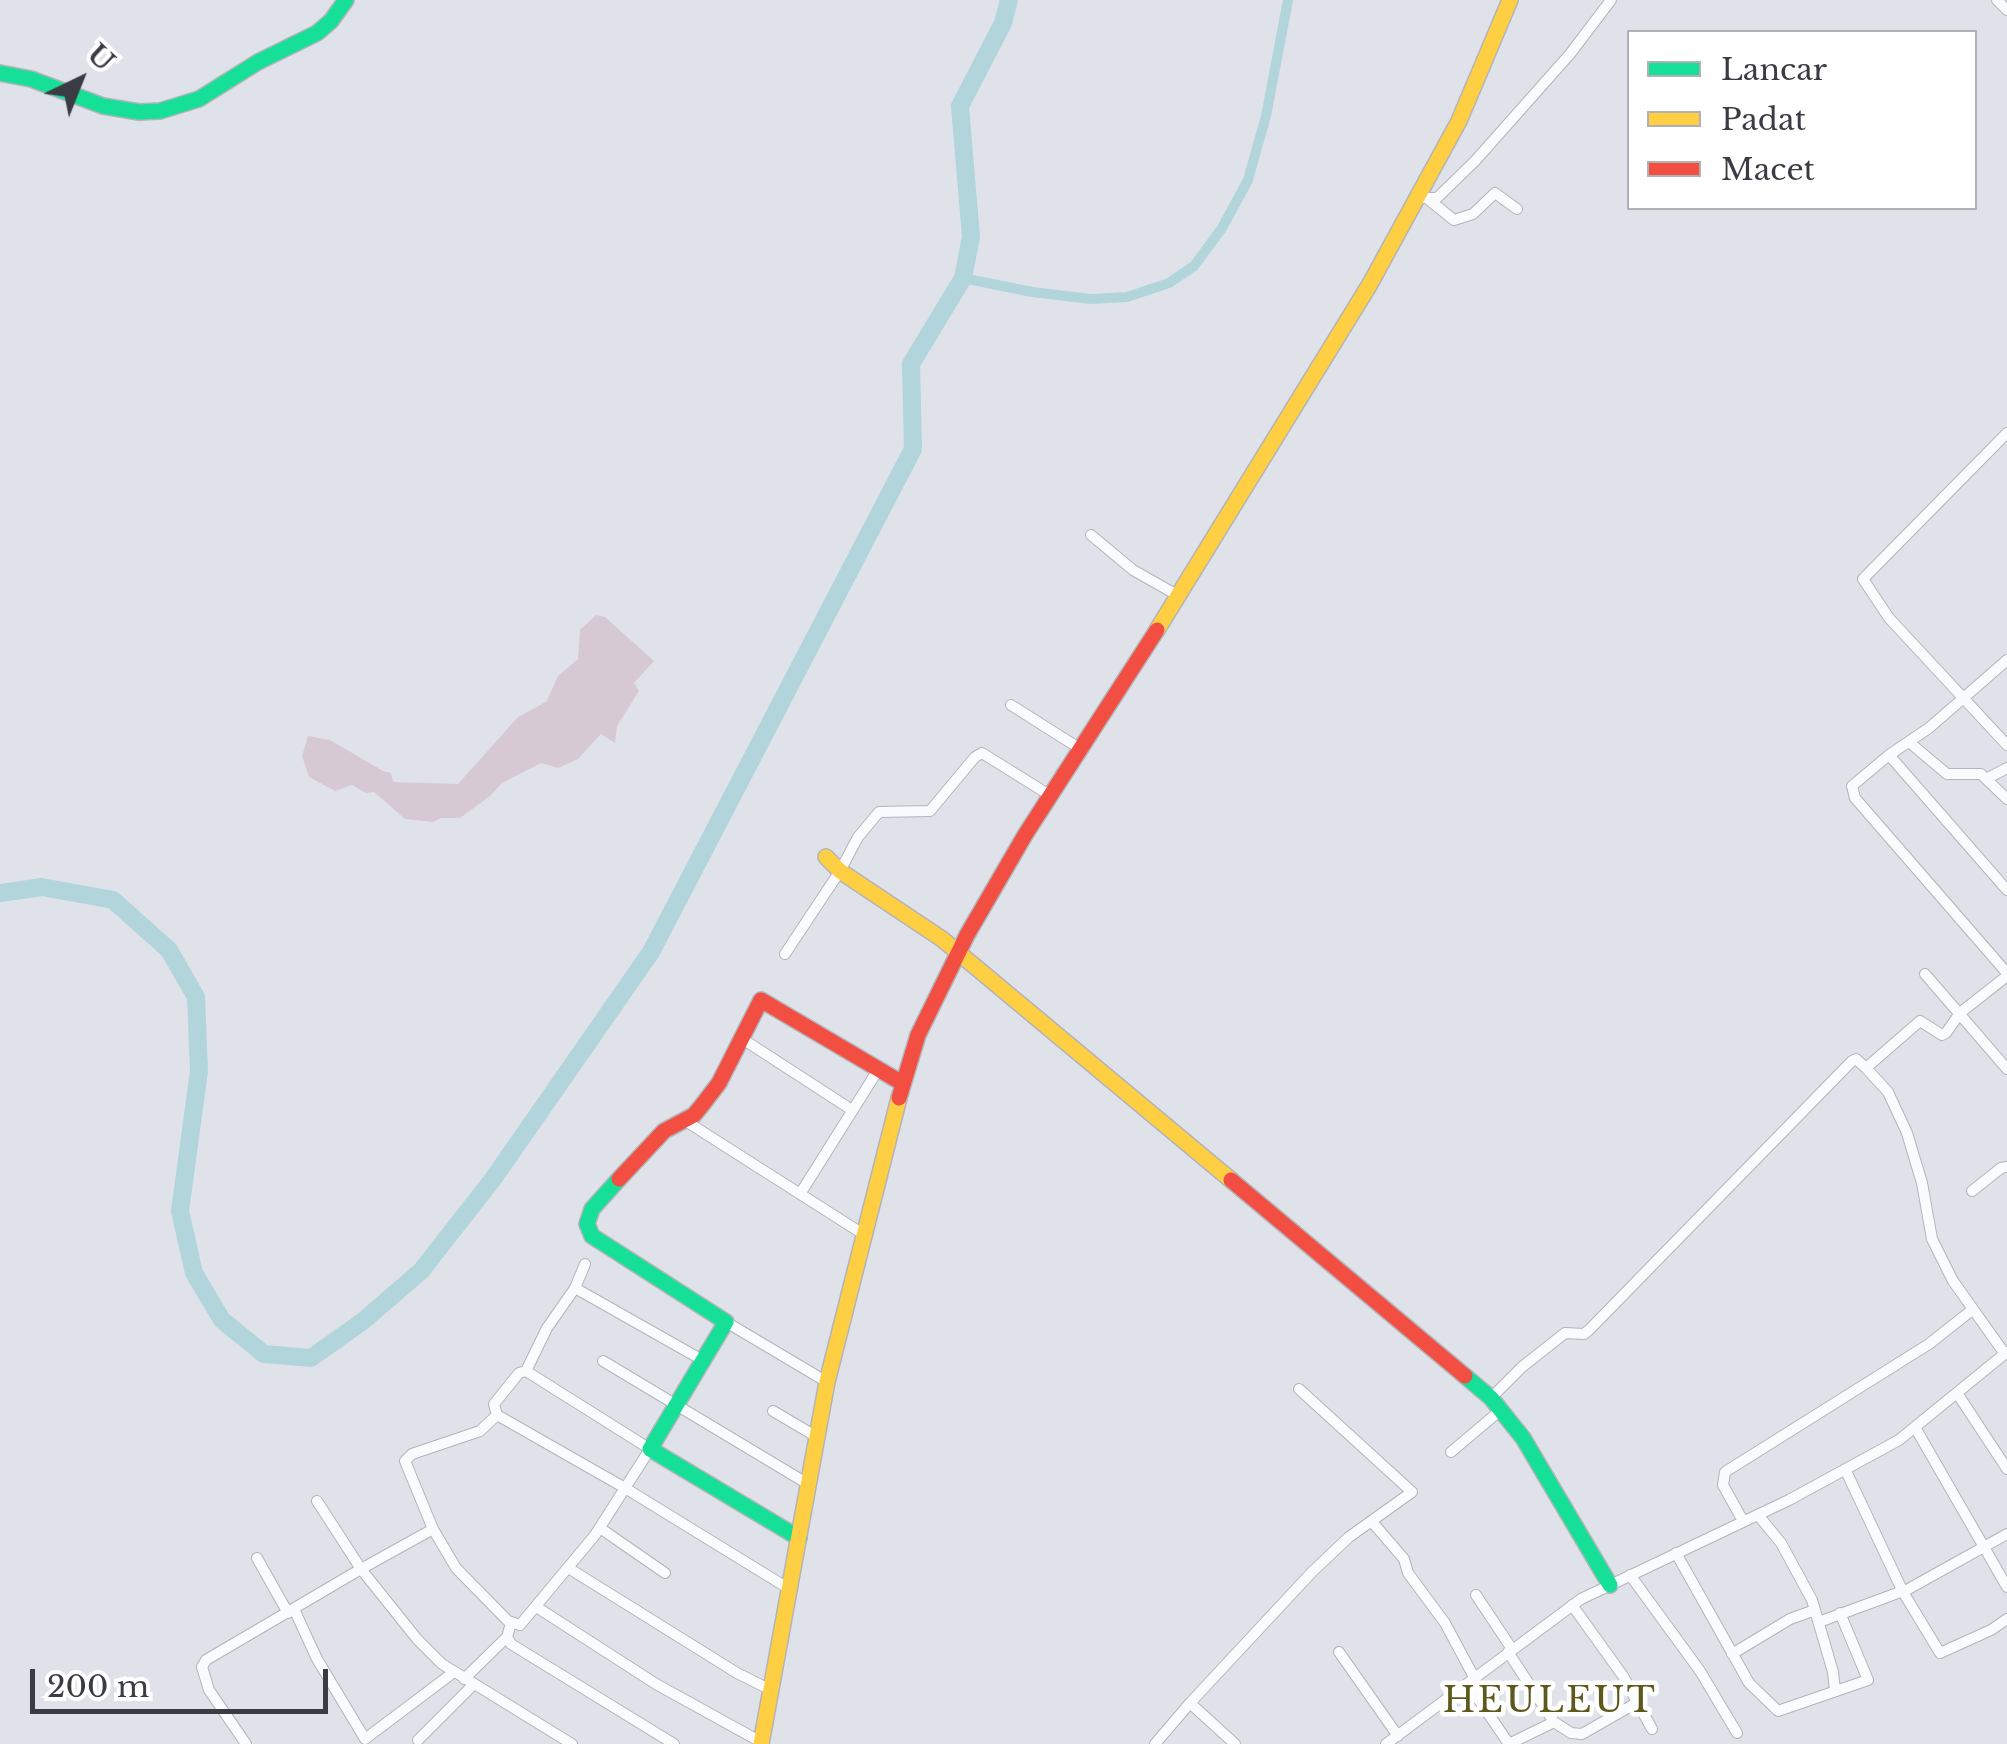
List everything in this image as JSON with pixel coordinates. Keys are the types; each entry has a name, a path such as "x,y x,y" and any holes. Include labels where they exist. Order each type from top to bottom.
{"street":[{"path":"0,73 31,79 103,106 160,111 199,99 258,62 317,33 331,22 346,0"},
{"path":"538,1608 656,1684 761,1743 827,1382 902,1083 918,1034 1016,852 1424,199 1510,0"},
{"path":"1424,199 1437,198 1499,134 1570,54 1610,0"},
{"path":"1997,0 2007,10"},
{"path":"1424,199 1454,220 1473,214 1496,193 1517,208"},
{"path":"2007,433 1922,522 1863,576 1889,618 2007,745"},
{"path":"1091,536 1134,570 1178,595"},
{"path":"1870,1066 1920,1021 1944,1034 1960,1013 2007,974 1855,798 1852,786 2007,660"},
{"path":"1010,705 1082,750"},
{"path":"1909,742 1948,774 1977,774 2007,800"},
{"path":"785,954 840,872 858,837 879,812 930,811 978,755 986,755 1051,796"},
{"path":"1889,755 2007,890"},
{"path":"1986,780 2007,768"},
{"path":"826,857 840,872 907,913 958,954 1497,1403 1610,1584"},
{"path":"1925,974 2007,1069"},
{"path":"827,1382 592,1236 587,1229 592,1209 664,1131 694,1115 719,1082 758,1003 764,1000 902,1083"},
{"path":"740,1038 852,1110"},
{"path":"1339,1652 1392,1741 1572,1605 1758,1514 1916,1429 2005,1357 1953,1282 1932,1239 1922,1184 1896,1108 1870,1066 1852,1061 1589,1330 1584,1334 1566,1333 1522,1368 1497,1403 1452,1452"},
{"path":"800,1194 878,1070"},
{"path":"684,1120 863,1234"},
{"path":"1972,1191 2007,1167"},
{"path":"584,1264 575,1288 547,1328 526,1371 519,1373 494,1404 497,1415 790,1590"},
{"path":"575,1288 704,1361"},
{"path":"1743,1521 1723,1484 1725,1472 1929,1344 1972,1310"},
{"path":"497,1415 480,1431 412,1454 405,1460 433,1530 456,1568 511,1623 524,1623 600,1528 726,1322"},
{"path":"603,1361 809,1485"},
{"path":"526,1371 800,1538"},
{"path":"1154,1744 1312,1572 1349,1537 1411,1496 1412,1490 1299,1389"},
{"path":"1957,1393 2007,1469"},
{"path":"773,1411 818,1437"},
{"path":"1916,1429 2007,1586"},
{"path":"1845,1469 1903,1591 1940,1653 1991,1630 2007,1618"},
{"path":"317,1501 361,1569 417,1639 454,1672 572,1744"},
{"path":"1758,1514 1780,1542 1815,1610 1834,1690"},
{"path":"1373,1523 1404,1559 1408,1573 1445,1624 1471,1682 1509,1744 1554,1722"},
{"path":"600,1528 664,1574"},
{"path":"246,1744 210,1690 202,1666 212,1656 433,1530"},
{"path":"1819,1622 1903,1591 2007,1534"},
{"path":"1676,1553 1748,1683 1778,1711 1868,1680 1840,1613"},
{"path":"257,1558 366,1742 454,1672"},
{"path":"570,1569 772,1691"},
{"path":"1630,1575 1691,1658 1737,1733"},
{"path":"1476,1595 1554,1722 1572,1734 1582,1734 1638,1702"},
{"path":"1572,1605 1652,1729"},
{"path":"1732,1654 1790,1619 1815,1610"},
{"path":"419,1743 507,1636 511,1623"},
{"path":"507,1636 510,1644 674,1744"},
{"path":"1190,1703 1236,1744"}],"shaded area":[{"path":"596,615 605,617 654,661 634,683 639,691 617,726 615,743 601,734 578,759 558,768 541,763 502,783 460,818 433,822 405,819 374,792 366,793 352,785 335,791 309,777 302,756 308,736 330,740 391,773 393,782 458,784 517,718 547,701 558,676 578,659 580,630"}],"waterway":[{"path":"0,893 42,887 113,900 169,950 196,997 199,1071 180,1211 194,1273 222,1320 264,1354 311,1358 363,1321 421,1271 493,1179 651,952 913,449 911,364 963,278 971,237 960,106 1003,23 1009,0"},
{"path":"963,278 1091,299 1127,297 1169,283 1194,266 1222,228 1248,180 1266,116 1288,0"}],"traffic: fast":[{"path":"0,73 31,79 103,106 160,111 199,99 258,62 317,33 346,0"},
{"path":"619,1179 592,1209 587,1224 592,1236 726,1322 650,1449 799,1538"},
{"path":"1465,1376 1491,1398 1523,1438 1610,1585"}],"traffic: slow":[{"path":"1157,630 1370,284 1459,121 1510,0"},
{"path":"826,857 840,871 942,939 1231,1180"},
{"path":"761,1744 827,1382 899,1098"}],"traffic: jam":[{"path":"899,1098 918,1035 967,935 1025,835 1157,630"},
{"path":"619,1179 664,1131 694,1115 703,1104 719,1083 761,1000 902,1083"},
{"path":"1231,1180 1465,1376"}],"district":[{"name":"HEULEUT","path":"1550,1702"}]}
